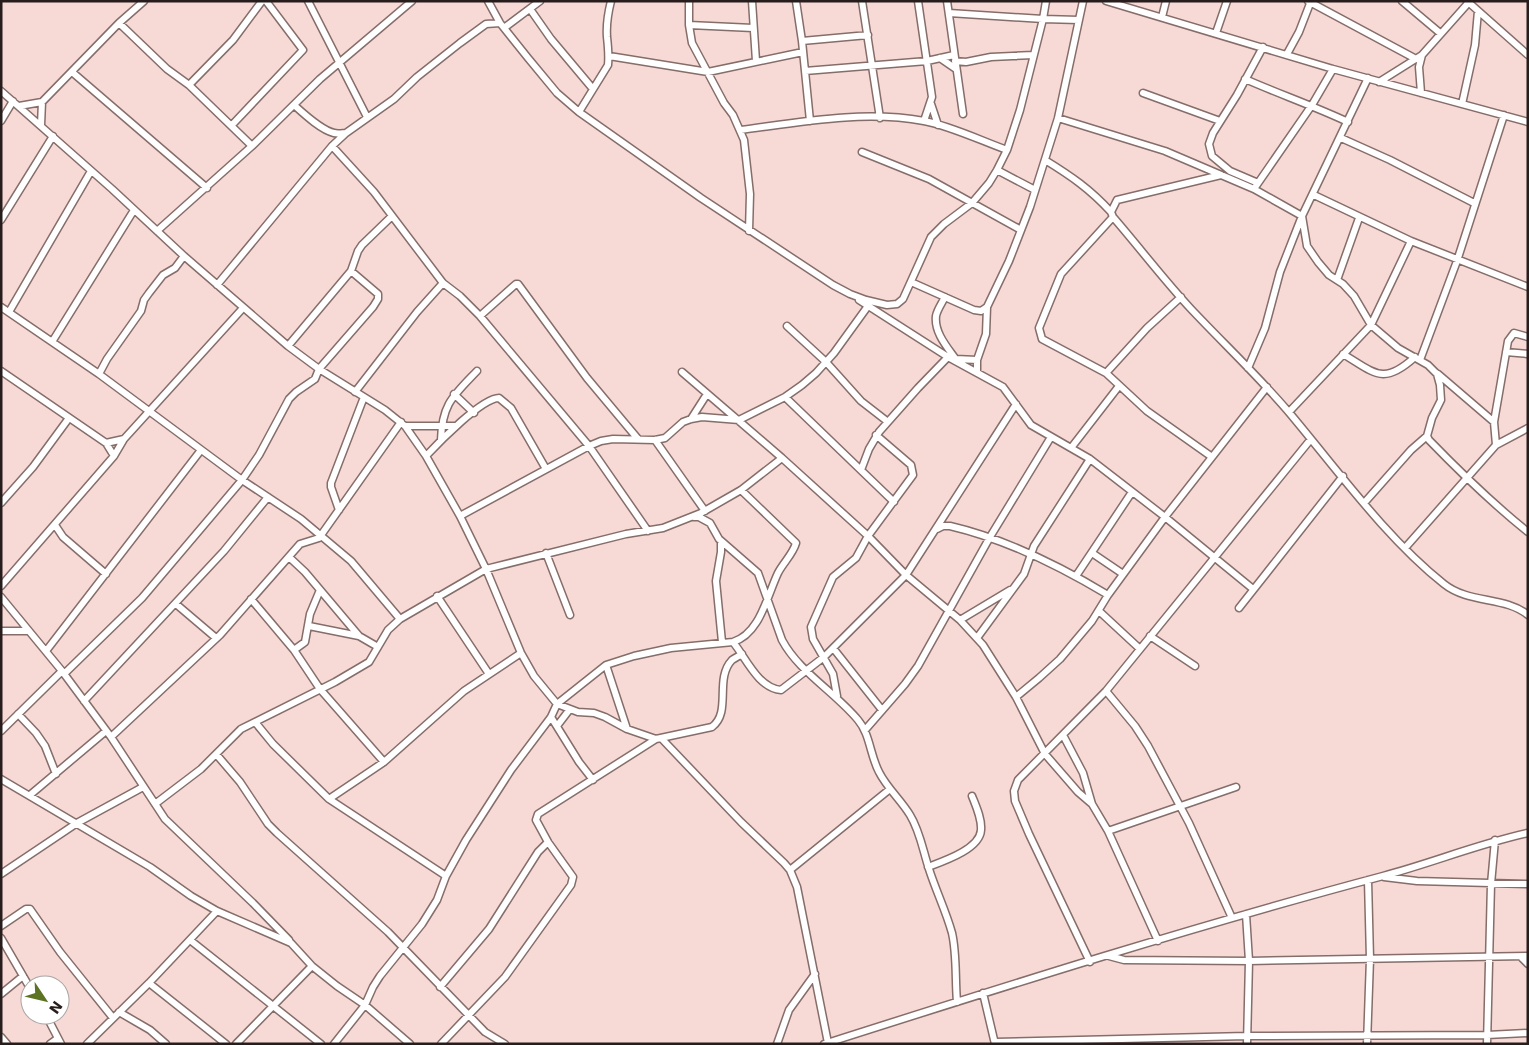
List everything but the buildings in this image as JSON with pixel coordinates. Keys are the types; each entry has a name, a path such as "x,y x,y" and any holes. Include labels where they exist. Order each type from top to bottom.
{"street":[{"path":"20,106 42,102 119,23 144,1"},
{"path":"189,85 233,40 264,1 303,50 232,125"},
{"path":"308,1 367,117"},
{"path":"157,231 207,188 320,79 412,1"},
{"path":"488,1 502,26 556,93 579,112 794,261 850,294 948,357 957,360 1003,387 1031,425 1090,459 1253,589"},
{"path":"217,285 332,146 346,133 394,99 417,77 486,24 502,26 540,1"},
{"path":"579,112 608,64 607,35 611,1"},
{"path":"689,1 689,25 692,43 741,130 744,140 750,194 749,231"},
{"path":"752,1 756,61"},
{"path":"796,1 810,121"},
{"path":"862,1 880,118"},
{"path":"918,1 932,97 924,121"},
{"path":"947,1 963,114"},
{"path":"850,294 887,305 897,304 903,299 935,232 972,202 989,183 1007,150 1020,110 1046,1"},
{"path":"977,372 977,360 986,334 987,307 1009,261 1045,160 1058,118 1083,1"},
{"path":"1106,1 1333,69 1527,120"},
{"path":"1162,18 1166,1"},
{"path":"1216,33 1227,1"},
{"path":"1402,1 1440,33"},
{"path":"1287,54 1299,32 1310,2 1419,57"},
{"path":"1379,82 1419,57 1469,2 1528,55"},
{"path":"530,9 551,39 593,89"},
{"path":"1462,104 1475,45 1478,11"},
{"path":"949,14 1079,20"},
{"path":"119,23 167,70 189,85 252,146"},
{"path":"689,25 753,28"},
{"path":"802,40 868,35"},
{"path":"1263,47 1213,133 1209,144 1212,156 1230,171 1302,216 1307,246 1323,268 1343,284 1354,296 1371,325 1383,336 1428,365 1494,422"},
{"path":"609,56 708,72 803,52"},
{"path":"805,70 873,66 940,58 954,58 966,62 991,57 1033,56"},
{"path":"1419,57 1421,93"},
{"path":"940,58 956,71"},
{"path":"956,71 966,62"},
{"path":"1256,186 1312,105 1333,69"},
{"path":"72,72 207,188"},
{"path":"1248,368 1264,328 1280,272 1302,216 1314,195 1368,78"},
{"path":"1245,80 1312,105 1348,122"},
{"path":"1,91 91,170 184,256 288,346 403,424 426,456 460,516 486,569 521,653 534,676 557,704 578,712 594,713 627,730 659,739 790,870 797,887 815,974 826,1043 1232,918 1383,876 1495,840 1528,833"},
{"path":"1143,93 1220,121"},
{"path":"1,121 13,101"},
{"path":"41,125 42,102"},
{"path":"931,104 938,125"},
{"path":"294,105 311,120 328,130 334,133 346,133"},
{"path":"1343,354 1379,374 1386,375 1417,359 1457,261 1474,203 1504,115"},
{"path":"741,130 853,116 924,121 1007,150"},
{"path":"1058,118 1165,151 1221,175 1256,186"},
{"path":"1,220 53,136"},
{"path":"1340,138 1390,160 1474,203"},
{"path":"332,146 374,192 444,283 480,316 588,446 648,531"},
{"path":"862,152 930,179 1021,230"},
{"path":"1045,160 1074,177 1094,194 1181,297 1267,387 1405,548 1425,568 1457,592 1526,611"},
{"path":"1194,181 1198,165"},
{"path":"9,312 91,170"},
{"path":"997,170 1035,190"},
{"path":"1212,457 1147,411 1106,374 1068,352 1046,342 1039,333 1039,328 1061,274 1106,226 1117,200 1221,175"},
{"path":"1314,195 1410,242 1528,287"},
{"path":"52,342 134,210"},
{"path":"288,346 351,271 362,245 392,216"},
{"path":"1337,280 1359,218"},
{"path":"1106,226 1120,225"},
{"path":"1289,412 1371,325 1410,242"},
{"path":"99,374 107,359 141,311 144,300 149,293 163,276 174,268 184,256"},
{"path":"1,730 142,598 242,480 259,455 290,399 296,392 315,379 320,369 373,307 379,296 351,271"},
{"path":"911,282 974,310 981,311 987,307"},
{"path":"355,392 418,312 444,283"},
{"path":"480,316 518,284 587,378 638,439"},
{"path":"945,297 936,315 936,325 943,340 957,360"},
{"path":"1106,374 1148,328 1181,297"},
{"path":"460,516 588,446 601,441 613,439 655,440 665,438 683,422 691,419 739,420 785,397 802,386 826,362 868,306"},
{"path":"1,307 99,374 242,480 321,535 351,561 400,619"},
{"path":"1,586 114,456 124,440 243,308"},
{"path":"787,326 826,362 861,401 888,422"},
{"path":"1496,445 1494,422 1510,335 1514,333 1528,337"},
{"path":"1506,352 1528,354"},
{"path":"861,470 876,435 948,357"},
{"path":"957,360 977,360"},
{"path":"1,371 106,443 114,456"},
{"path":"440,440 446,406 454,394 477,371"},
{"path":"682,372 782,458 868,536 906,575 960,620 983,645 1016,697 1045,754 1078,792 1092,804"},
{"path":"1365,502 1427,436 1432,418 1441,400 1437,374"},
{"path":"1071,448 1119,386"},
{"path":"1016,697 1060,660 1092,621 1108,595 1165,517 1267,387"},
{"path":"454,394 474,413"},
{"path":"691,419 707,394"},
{"path":"339,510 330,487 364,397"},
{"path":"785,397 894,502"},
{"path":"426,456 440,440 483,404 494,398 499,398 511,408 546,469"},
{"path":"732,642 765,683 781,690 824,657 906,575 1016,404"},
{"path":"1,503 32,467 69,418"},
{"path":"403,424 441,427 458,426"},
{"path":"30,795 109,734 230,625 300,544 319,538 403,424"},
{"path":"1405,548 1496,445 1528,428"},
{"path":"837,696 833,674 814,639 811,627 833,577 856,558 868,536 913,475 911,465 876,435"},
{"path":"1427,436 1438,450 1507,515 1528,532"},
{"path":"865,730 918,666 990,537 1051,437"},
{"path":"1090,962 1015,801 1014,791 1018,780 1106,691 1311,439"},
{"path":"106,443 124,440"},
{"path":"655,440 705,511"},
{"path":"46,651 201,450"},
{"path":"155,804 200,769 241,729 369,662 388,630 400,619 437,596 486,569 626,534 663,528 690,518 742,490 782,458"},
{"path":"977,638 1024,574 1034,546 1090,459"},
{"path":"1239,608 1343,476"},
{"path":"334,1044 366,1005 373,987 380,976 418,930 437,900 446,876 466,840 511,770 551,717 557,704 606,665 634,656 671,648 742,640 747,634 760,615 778,574 796,543 742,490"},
{"path":"1076,576 1132,492"},
{"path":"84,701 224,551 268,497"},
{"path":"690,518 699,517 710,523 721,541 758,574 786,648 806,669 837,696 865,730 875,763 884,782 910,815 917,828 936,892 946,913 952,936 957,1002"},
{"path":"55,525 63,537 106,574"},
{"path":"936,529 950,526 990,537 1076,576 1108,595"},
{"path":"721,541 716,581 722,642"},
{"path":"1092,552 1123,574"},
{"path":"546,553 570,615"},
{"path":"289,557 305,572 360,636 378,647"},
{"path":"960,620 1013,588"},
{"path":"294,650 305,642 310,614 320,590"},
{"path":"437,596 489,674"},
{"path":"1,597 46,651 109,734 142,787 177,832 246,896 312,966 337,986 366,1005 410,1044"},
{"path":"251,599 294,650 320,689 384,762"},
{"path":"176,604 216,638"},
{"path":"1099,610 1140,648"},
{"path":"309,626 360,636"},
{"path":"1,631 29,631"},
{"path":"1150,636 1195,666"},
{"path":"832,648 882,710"},
{"path":"329,799 384,762 464,691 521,653"},
{"path":"441,1044 505,977 571,885 573,878 548,842 536,820 538,814 659,739 682,732 712,727 716,724 721,714 724,676 732,660 742,654"},
{"path":"606,665 627,730"},
{"path":"1106,691 1135,726 1148,746 1180,806 1232,918"},
{"path":"557,726 570,709"},
{"path":"18,714 36,733 45,746 56,774"},
{"path":"551,717 579,762 593,780"},
{"path":"255,722 272,744 329,799 446,876"},
{"path":"1063,735 1083,773 1092,804 1108,831 1158,941"},
{"path":"216,754 240,782 268,824 404,948 485,1032 505,1044"},
{"path":"1,779 150,867 191,896 217,911 291,942"},
{"path":"1,874 77,823 142,787"},
{"path":"1108,831 1236,787"},
{"path":"790,870 890,789"},
{"path":"928,868 952,857 978,840 981,822 972,796"},
{"path":"1487,1044 1491,884 1495,840"},
{"path":"440,987 489,929 538,852 548,842"},
{"path":"1383,876 1417,881 1528,884"},
{"path":"1367,1044 1370,960 1368,880"},
{"path":"1,926 26,909 30,910 60,952 113,1018"},
{"path":"90,1043 217,911"},
{"path":"1246,914 1249,961 1247,1044"},
{"path":"1,938 22,975"},
{"path":"190,940 321,1044"},
{"path":"1108,956 1124,960 1249,961 1524,956 1528,964"},
{"path":"236,1044 312,966"},
{"path":"776,1044 790,1010 815,974"},
{"path":"1,994 20,978"},
{"path":"149,983 226,1044"},
{"path":"982,994 995,1043 1247,1036 1488,1035 1528,1033"},
{"path":"119,1012 150,1030 166,1044"},
{"path":"50,1044 59,1041 51,1025"},
{"path":"1,1037 7,1044"}]}
